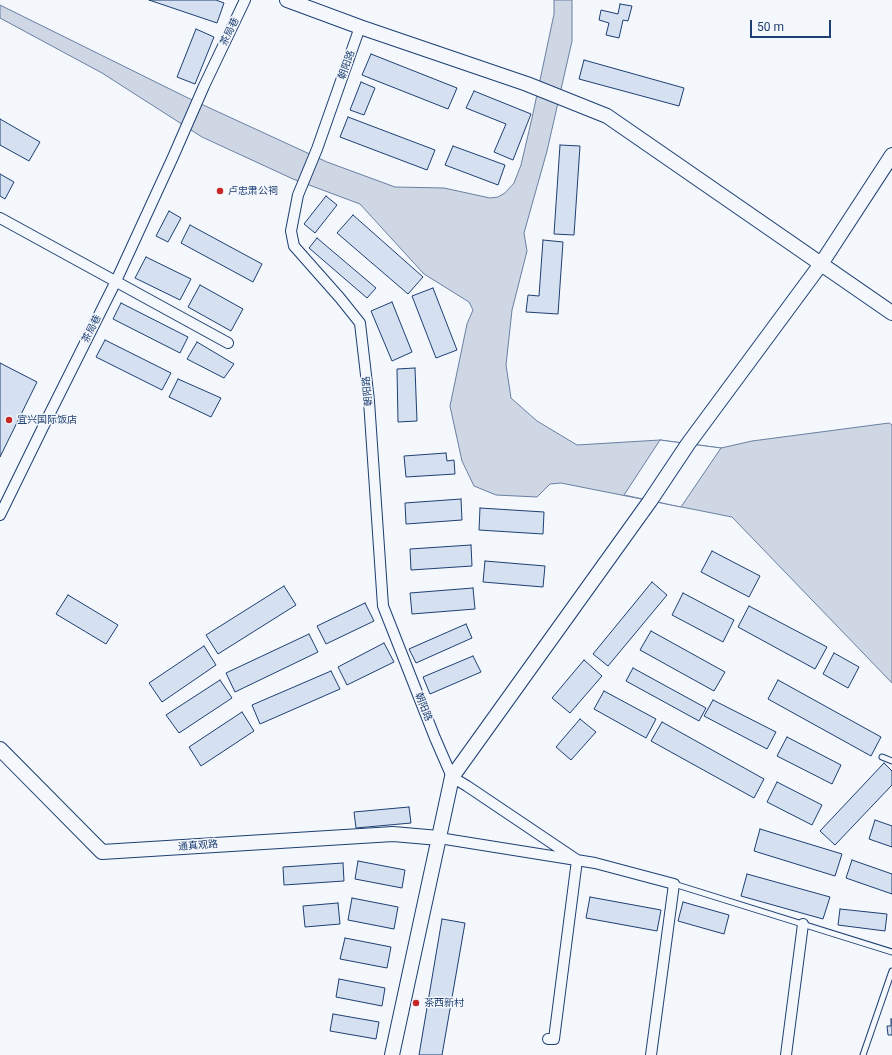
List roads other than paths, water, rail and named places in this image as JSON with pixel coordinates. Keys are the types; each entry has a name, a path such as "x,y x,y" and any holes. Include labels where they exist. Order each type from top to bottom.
{"main road":[{"path":"287,0 360,27 527,84 607,116 892,314"},
{"path":"392,1055 452,778 650,501 688,444 821,264 892,156"},
{"name":"通真观路","path":"0,749 102,852 393,834 439,838"}],"street":[{"name":"茶局巷","path":"0,515 116,281 204,86 245,0"},
{"name":"朝阳路","path":"360,27 317,149 298,195 291,231 294,246 360,323 369,401 383,606 452,778"},
{"path":"0,218 228,343"},
{"path":"452,778 467,786 577,860"},
{"path":"439,838 595,863 674,884 651,1055"},
{"path":"548,1039 554,1039 577,860"},
{"path":"786,1055 803,924"}],"lane":[{"path":"882,757 892,760"},
{"path":"674,884 892,952"},
{"path":"863,1055 892,971"}],"place":[{"name":"卢忠肃公祠","path":"220,191"},
{"name":"宜兴国际饭店","path":"9,420"},
{"name":"茶西新村","path":"416,1003"}]}
